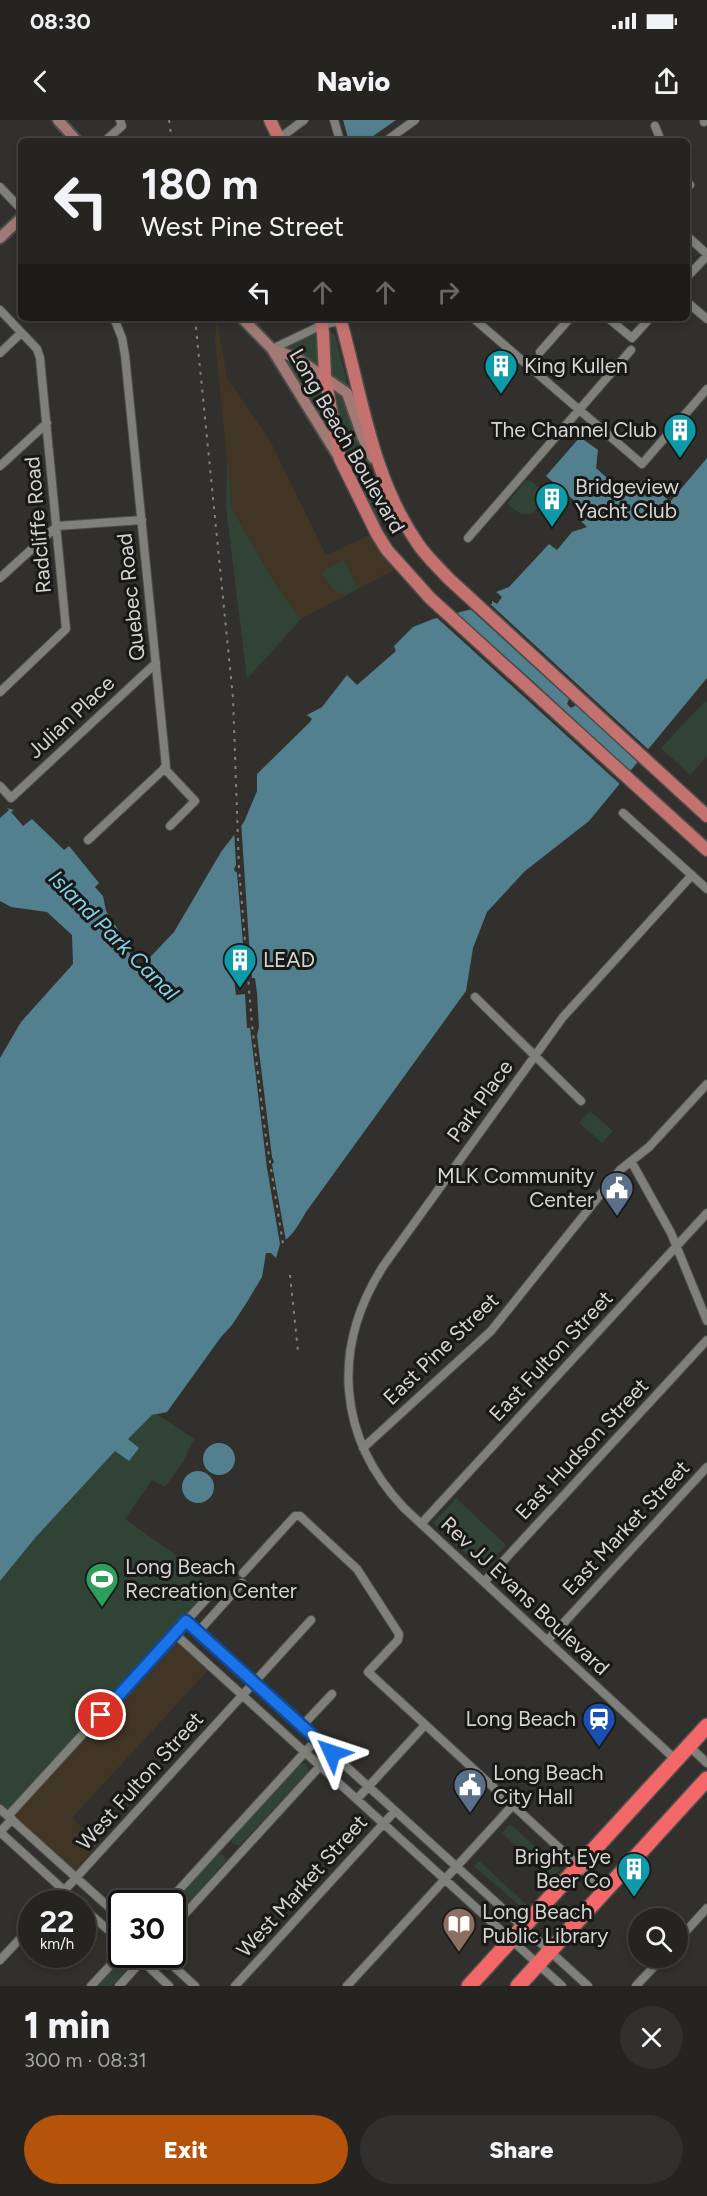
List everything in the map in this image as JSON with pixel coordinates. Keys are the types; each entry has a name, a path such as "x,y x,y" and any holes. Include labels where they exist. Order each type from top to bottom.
{"highway":[{"path":"470,1986 676,1760 699,1738"},
{"path":"518,1986 707,1779"}],"main road":[{"path":"58,120 74,138"},
{"path":"270,120 277,138"},
{"path":"278,120 278,138"},
{"path":"0,238 18,221"},
{"path":"245,321 272,349"},
{"path":"321,321 325,376 340,459"},
{"path":"344,321 361,404 380,470"},
{"name":"Long Beach Boulevard","path":"272,349 290,355 325,376 350,397 362,436 418,544 448,578 707,816"},
{"name":"Long Beach Boulevard","path":"272,349 340,459 377,534 400,566 430,598 707,850"}],"street":[{"path":"281,138 304,120"},
{"path":"334,120 339,138"},
{"path":"390,138 415,120"},
{"path":"108,138 121,123"},
{"path":"655,126 660,138"},
{"path":"0,187 18,206"},
{"path":"690,239 707,255 690,274"},
{"path":"690,305 707,319"},
{"name":"Radcliffe Road","path":"0,310 37,349 40,358 66,629 0,692"},
{"name":"Quebec Road","path":"115,321 122,338 125,355 166,766 164,768"},
{"path":"272,349 321,321"},
{"path":"476,321 642,464 707,389"},
{"path":"540,352 567,321"},
{"path":"612,321 632,338 647,321"},
{"path":"1,352 21,333"},
{"path":"468,538 631,350"},
{"path":"0,466 46,423"},
{"path":"0,578 57,526 142,520"},
{"name":"Julian Place","path":"0,786 11,798 156,663"},
{"path":"88,840 164,768 195,801 170,826"},
{"path":"623,813 707,889"},
{"name":"Park Place","path":"363,1448 355,1425 349,1368 352,1335 368,1291 384,1265 563,1017 692,875"},
{"path":"475,997 581,1101"},
{"name":"East Pine Street","path":"363,1448 491,1331 616,1176 649,1147 707,1084"},
{"path":"631,1161 656,1204 707,1321"},
{"name":"East Fulton Street","path":"421,1524 707,1213"},
{"name":"East Hudson Street","path":"484,1582 707,1340"},
{"name":"Rev JJ Evans Boulevard","path":"363,1448 385,1487 421,1524 676,1760"},
{"name":"East Market Street","path":"547,1641 707,1467"},
{"path":"243,1573 296,1515 300,1516 357,1569 399,1634 398,1640 368,1672 605,1890"},
{"path":"198,1632 242,1583"},
{"path":"64,1890 0,1832 10,1818 210,1595"},
{"name":"West Fulton Street","path":"64,1890 310,1620"},
{"path":"186,1621 588,1986"},
{"path":"175,1634 562,1986"},
{"path":"302,1726 332,1694"},
{"path":"357,1799 425,1725"},
{"path":"699,1738 707,1763"},
{"path":"179,1890 317,1739"},
{"path":"186,1913 332,1753"},
{"path":"347,1986 513,1805"},
{"path":"0,1809 108,1906"},
{"name":"West Market Street","path":"235,1986 395,1810"},
{"path":"688,1929 707,1908"},
{"path":"96,1919 108,1930"},
{"path":"0,1960 18,1941"},
{"path":"91,1986 108,1968"},
{"path":"119,1986 136,1968"},
{"path":"154,1968 169,1986"},
{"path":"175,1968 195,1986"},
{"path":"636,1986 653,1968"}],"shaded area":[{"path":"217,321 227,378 270,440 326,555 374,533 398,568 301,619 276,585 232,509 215,341"},
{"path":"175,1635 211,1667 72,1818 99,1844 74,1872 11,1814"}],"green space":[{"path":"321,328 323,373 277,349"},
{"path":"329,332 335,335 348,386 344,387 331,378 326,335"},
{"path":"275,352 286,355 321,378 335,450"},
{"path":"332,388 344,396 350,409 385,517 380,523 347,465"},
{"path":"227,460 232,509 276,585 301,619 247,679 226,508"},
{"path":"530,480 544,492 545,499 532,514 521,514 508,505 509,501 525,481"},
{"path":"344,560 358,589 346,595 335,591 322,575 324,570"},
{"path":"705,701 707,703 707,756 690,775 661,748"},
{"path":"590,1111 613,1131 602,1143 579,1123"},
{"name":"Long Beach Recreation Center","path":"157,1414 194,1439 183,1462 165,1487 152,1480 125,1519 183,1560 183,1567 219,1592 189,1624 191,1626 179,1638 175,1635 11,1814 0,1804 0,1581 35,1538 115,1451 152,1415"},
{"path":"456,1498 506,1545 483,1570 433,1523"},
{"path":"305,1763 308,1772 239,1846 232,1843 232,1838 299,1765"},
{"path":"510,1824 560,1869 552,1878 502,1833"},
{"path":"222,1854 226,1859 225,1862 186,1906 185,1890 216,1855"},
{"path":"479,1861 527,1905 523,1909 474,1866"},
{"path":"114,1968 128,1968 112,1986 97,1986"}],"water":[{"path":"343,120 396,120 370,138 348,138"},
{"name":"Island Park Canal","path":"580,437 598,450 596,468 625,494 645,479 670,502 707,458 707,678 589,821 525,871 487,912 473,948 466,991 295,1230 280,1244 276,1258 271,1253 266,1253 262,1277 232,1325 167,1412 152,1415 128,1439 139,1448 129,1461 115,1451 35,1538 0,1581 0,1058 21,1022 73,964 72,935 47,912 11,907 0,901 0,818 9,810 7,808 14,810 11,812 23,826 32,819 64,850 69,846 99,883 95,887 103,896 106,911 138,970 174,932 221,852 244,822 257,791 257,774 309,723 312,719 307,715 322,707 347,675 357,685 396,651 394,646 413,627 433,619 492,604 492,601 497,604 502,597 496,592 509,587 549,544 557,550 572,532 587,527 577,517 584,509 546,476"},
{"path":"219,1443 231,1447 235,1459 231,1471 219,1475 207,1471 203,1459 207,1447"},
{"path":"198,1471 210,1475 214,1487 210,1499 198,1503 186,1499 182,1487 186,1475"}],"pier":[{"path":"488,602 650,751 640,763 576,705 571,708 567,704 569,699 468,607"},
{"path":"454,611 632,773 622,786 435,616"},
{"path":"241,821 250,957 252,978 255,978 257,993 259,1027 257,1035 274,1162 272,1164 286,1241 280,1244 267,1168 250,1028 247,1028 245,994 236,995 234,979 246,978 237,873 234,870 236,864 234,829"}],"railway":[{"path":"169,120 172,138"},
{"path":"195,321 233,698 239,868 252,1025 265,1131 283,1244"},
{"path":"290,1275 298,1351"}],"place":[{"name":"King Kullen","path":"501,395"},
{"name":"The Channel Club","path":"680,459"},
{"name":"Bridgeview Yacht Club","path":"552,528"},
{"name":"LEAD","path":"240,989"},
{"name":"MLK Community Center","path":"617,1217"},
{"name":"Long Beach Recreation Center","path":"102,1608"},
{"name":"Long Beach","path":"599,1748"},
{"name":"Long Beach City Hall","path":"470,1814"},
{"name":"Bright Eye Beer Co","path":"634,1898"},
{"name":"Long Beach Public Library","path":"459,1953"}],"route":[{"path":"101,1715 186,1621 332,1753"}]}
